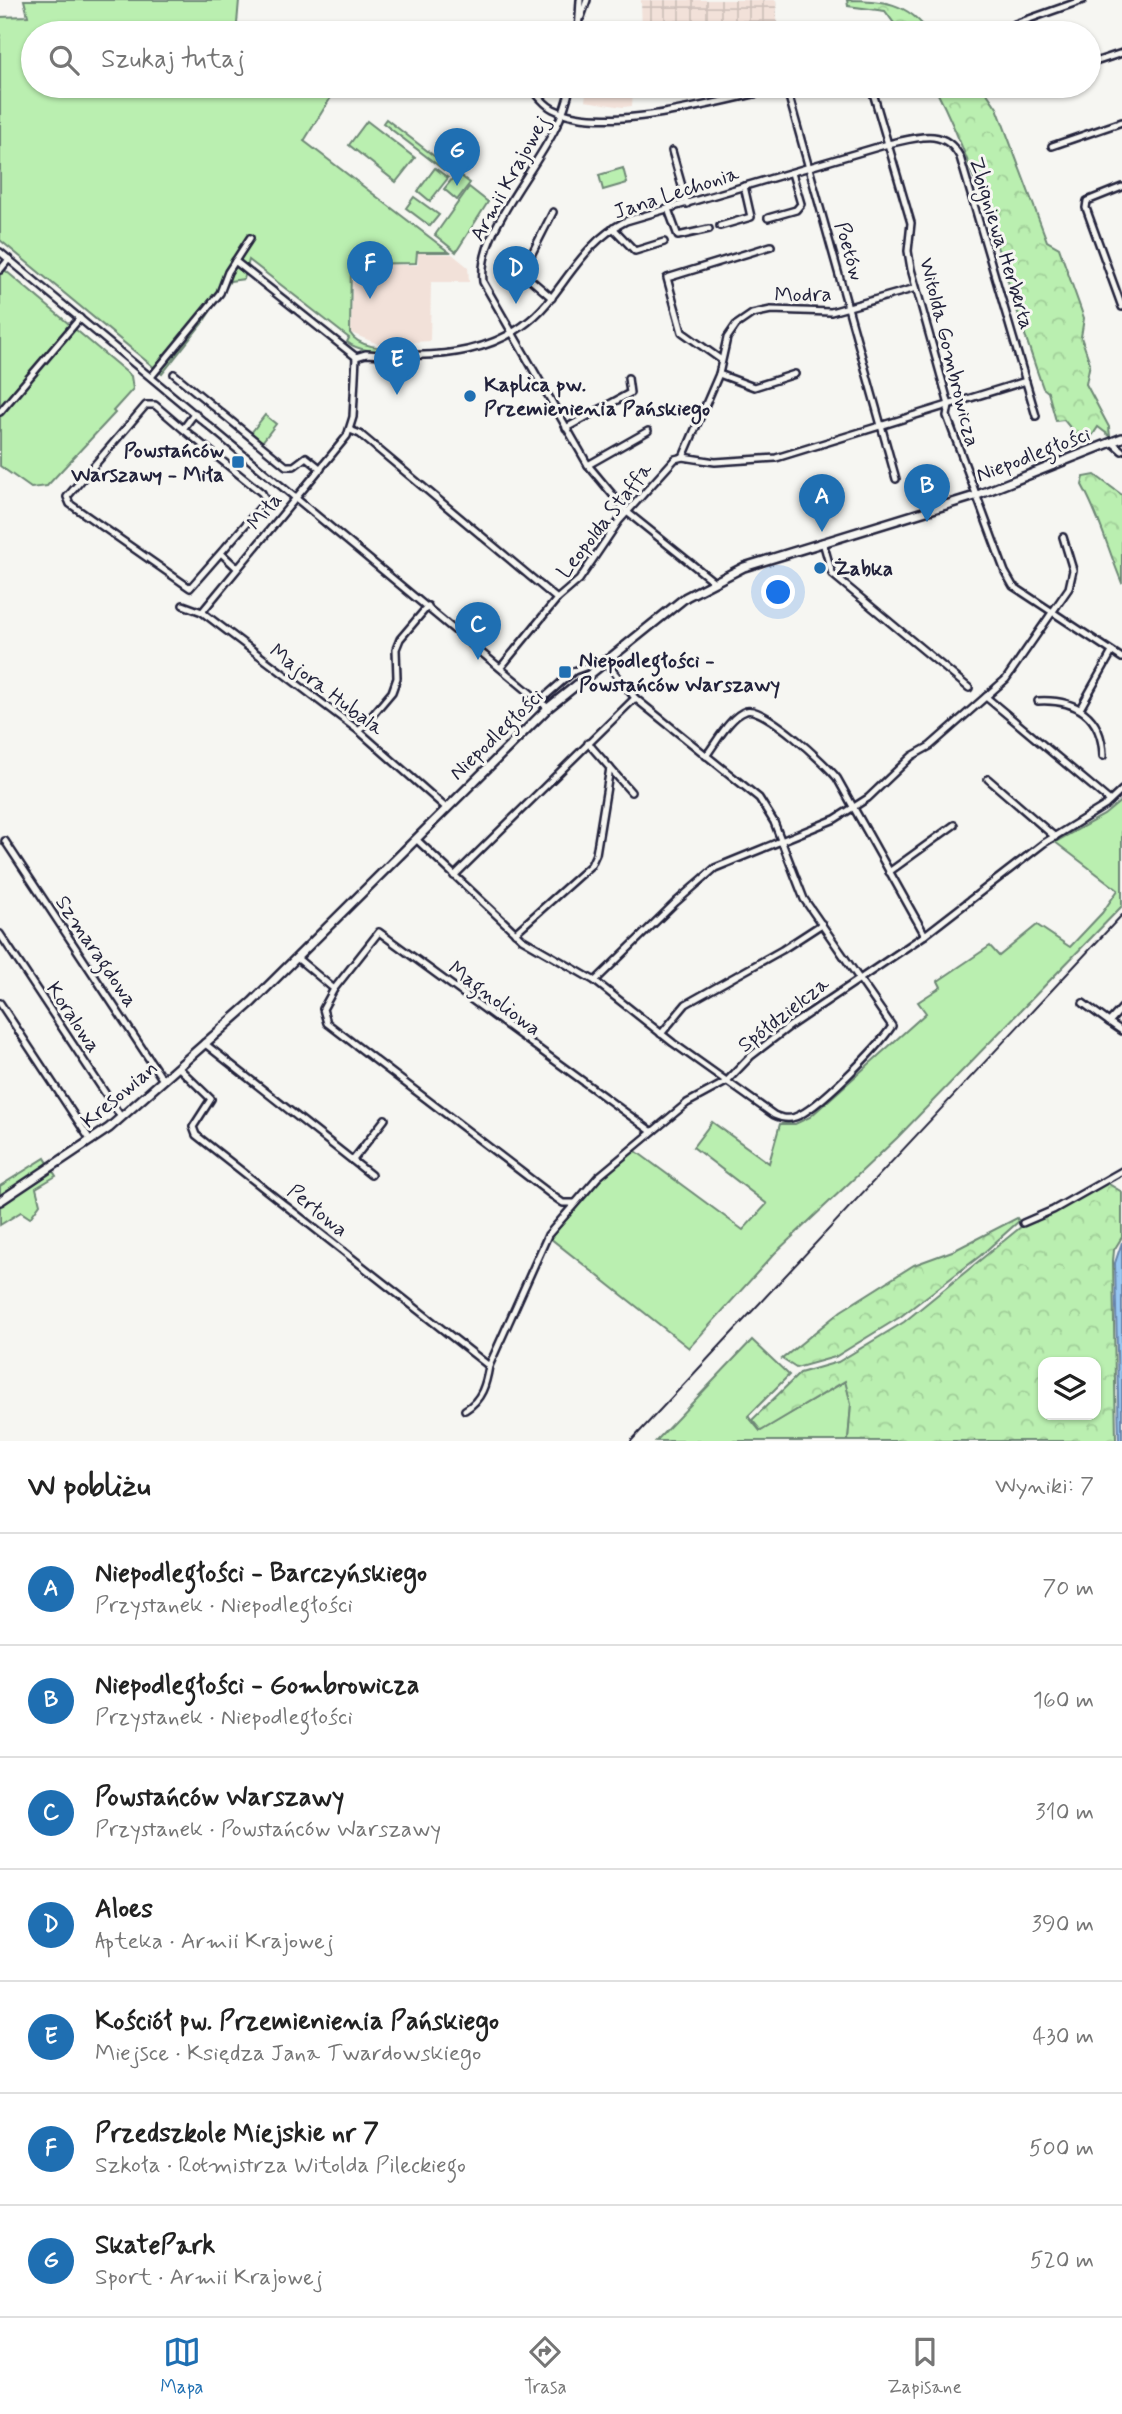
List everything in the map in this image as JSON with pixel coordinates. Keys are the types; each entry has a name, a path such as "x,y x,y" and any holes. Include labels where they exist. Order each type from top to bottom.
{"street":[{"path":"579,0 580,20"},
{"path":"580,20 587,0"},
{"path":"1024,21 1083,0"},
{"path":"1101,60 1122,53"},
{"path":"541,98 563,112 614,119 727,98"},
{"name":"Armii Krajowej","path":"567,98 563,112 485,249 483,282 588,465 627,512 713,581"},
{"name":"Poetów","path":"789,98 850,307 881,425"},
{"name":"Witolda Gombrowicza","path":"875,98 911,223 908,251 949,405 947,416 975,496 1013,586 1122,659"},
{"path":"1052,146 1122,122"},
{"name":"Zbigniewa Herberta","path":"809,168 932,134 951,144 958,152 1036,416"},
{"path":"672,151 687,204"},
{"name":"Jana Lechonia","path":"356,357 457,354 511,332 532,319 552,298 588,249 613,228 809,168"},
{"path":"768,218 796,210 801,204 792,173"},
{"path":"720,226 751,217 744,186"},
{"path":"1122,187 1087,201 1086,208 1122,307"},
{"path":"668,209 678,236 709,229"},
{"path":"552,298 530,279 525,267 553,212"},
{"path":"613,228 635,251 664,242"},
{"path":"151,377 220,293 235,261 250,238"},
{"path":"720,359 682,332 667,278 771,246"},
{"path":"0,252 502,666 548,708"},
{"path":"0,270 9,259"},
{"path":"235,261 356,357 350,430 360,434 557,599"},
{"path":"850,307 916,288"},
{"name":"Modra","path":"683,457 719,374 720,359 727,338 736,325 752,314 771,310 831,312 850,307"},
{"path":"0,412 80,318"},
{"path":"174,374 286,466 294,467 306,457 321,469"},
{"path":"719,374 754,387 795,374"},
{"path":"566,428 630,393 628,378"},
{"path":"683,457 715,462 776,458 1026,381"},
{"path":"176,397 187,384"},
{"path":"146,405 155,405 183,429 265,497 264,505 190,588 67,499 68,493 146,405"},
{"path":"183,429 195,413"},
{"path":"881,425 896,480"},
{"name":"Miła","path":"202,612 321,469 350,430"},
{"path":"588,465 648,431"},
{"name":"Niepodległości","path":"252,1002 445,807 548,708 668,609 713,581 744,567 975,496 1122,438"},
{"path":"1112,442 1122,451"},
{"name":"Leopolda Staffa","path":"502,666 557,599 579,580 627,512 667,464 683,457"},
{"path":"595,981 715,867 853,809 894,777 912,756 930,746 1006,679 1069,587 1073,570 1063,537"},
{"path":"823,542 832,574 969,688"},
{"path":"222,554 237,568"},
{"name":"Majora Hubala","path":"183,605 202,612 359,731 445,807"},
{"path":"359,731 392,692 397,677 396,649 400,639 428,606"},
{"path":"1081,707 1112,652"},
{"path":"416,839 515,933 595,981 660,1034 774,1115 797,1117 878,1045 892,1026 804,899 759,798 635,698 604,660 573,671 540,701"},
{"path":"986,697 1110,802 1122,790"},
{"path":"454,876 635,698"},
{"path":"1038,702 1056,701 1081,707 1100,733 1103,755"},
{"path":"706,756 735,719 744,711 752,710 765,715 826,763 925,935"},
{"path":"588,743 631,792"},
{"path":"515,933 591,865 596,854 610,768"},
{"path":"988,779 1055,836"},
{"name":"Spółdzielcza","path":"465,1410 475,1404 486,1385 489,1366 548,1235 598,1177 650,1131 687,1103 726,1083 751,1056 790,1026 925,935 1055,836 1110,802"},
{"path":"889,872 954,825"},
{"name":"Szmaragdowa","path":"5,841 163,1080"},
{"path":"660,1034 686,1004 782,950 822,924"},
{"name":"Magnoliowa","path":"575,1203 564,1203 553,1196 327,1023 323,1009 334,989 379,932 650,1131"},
{"name":"Koralowa","path":"0,934 121,1117"},
{"path":"297,958 334,989"},
{"name":"Kresowian","path":"0,1201 91,1141 252,1002"},
{"path":"0,1003 91,1141"},
{"path":"1083,1003 1122,1031"},
{"path":"1109,1022 1122,1007"},
{"path":"204,1043 371,1175"},
{"name":"Perłowa","path":"177,1067 211,1099 194,1127 196,1135 489,1366"},
{"path":"353,1160 386,1119"},
{"path":"1023,1223 1053,1210 1122,1171"}],"shaded area":[{"path":"641,0 776,0 777,21 642,21"},
{"path":"585,98 633,98 632,106 623,107 585,101"},
{"path":"418,253 452,254 468,267 469,282 431,282 430,341 378,344 351,333 353,264 418,265"}],"green space":[{"path":"24,0 239,0 237,21 21,21 21,98 331,98 304,141 449,252 417,252 416,263 351,264 350,333 359,342 378,347 399,348 399,351 372,351 353,346 347,342 349,338 249,260 244,279 230,281 204,321 162,374 0,240 0,17 28,16"},
{"path":"847,0 883,2 903,9 919,21 892,21 885,11 848,6"},
{"path":"940,98 990,98 997,108 1047,241 1059,248 1084,318 1081,337 1090,363 1086,384 1109,427 1110,436 1098,427 1090,439 1077,436 1064,420 1056,421 1048,392 1043,388 1030,350 981,196"},
{"path":"386,119 447,166 444,170 383,123"},
{"path":"367,121 415,158 396,182 349,145"},
{"path":"435,168 448,178 430,201 418,191"},
{"path":"623,168 627,183 603,190 599,175"},
{"path":"457,173 470,183 457,200 444,189"},
{"path":"469,187 488,202 456,252 435,235"},
{"path":"414,197 439,215 430,226 406,208"},
{"path":"0,266 131,376 133,389 113,411 115,413 47,486 31,488 0,466"},
{"path":"265,415 276,424 262,442 251,433"},
{"path":"1095,475 1122,495 1122,583 1099,521 1082,485 1084,477"},
{"path":"1122,800 1122,906 897,1138 775,1253 689,1348 550,1238 604,1176 633,1149 743,1230 767,1204 693,1147 712,1122 769,1163 780,1124 795,1124 810,1117 926,1013 918,1002 941,987 938,981 990,946 999,956 1037,925 1070,947 1102,913 1118,890 1055,842 1104,815"},
{"path":"45,1158 56,1176 36,1188 40,1204 30,1218 21,1212 0,1225 0,1186"},
{"path":"1104,1181 1122,1192 1122,1237 1114,1250 1113,1261 1116,1441 848,1441 851,1404 845,1381 761,1431 752,1420 800,1373 838,1362 904,1322 1022,1226 1053,1213"},
{"path":"1017,1218 1019,1221 980,1256 900,1317 835,1357 796,1368 782,1359 841,1311 914,1265 955,1250"},
{"path":"752,1340 789,1375 748,1416 760,1431 846,1381 851,1404 848,1441 656,1441"}],"water":[{"path":"1122,1242 1122,1441 1119,1441 1115,1263"}],"railway":[{"path":"631,1441 1122,915"}],"place":[{"name":"SkatePark","path":"457,186"},
{"name":"Przedszkole Miejskie nr 7","path":"370,299"},
{"name":"Aloes","path":"516,304"},
{"name":"Kościół pw. Przemienienia Pańskiego","path":"397,395"},
{"name":"Kaplica pw. Przemienienia Pańskiego","path":"470,396"},
{"name":"Powstańców Warszawy - Miła","path":"238,462"},
{"name":"Niepodległości - Gombrowicza","path":"927,522"},
{"name":"Niepodległości - Barczyńskiego","path":"822,532"},
{"name":"Żabka","path":"820,568"},
{"name":"Powstańców Warszawy","path":"478,660"},
{"name":"Niepodległości - Powstańców Warszawy","path":"565,672"}]}
